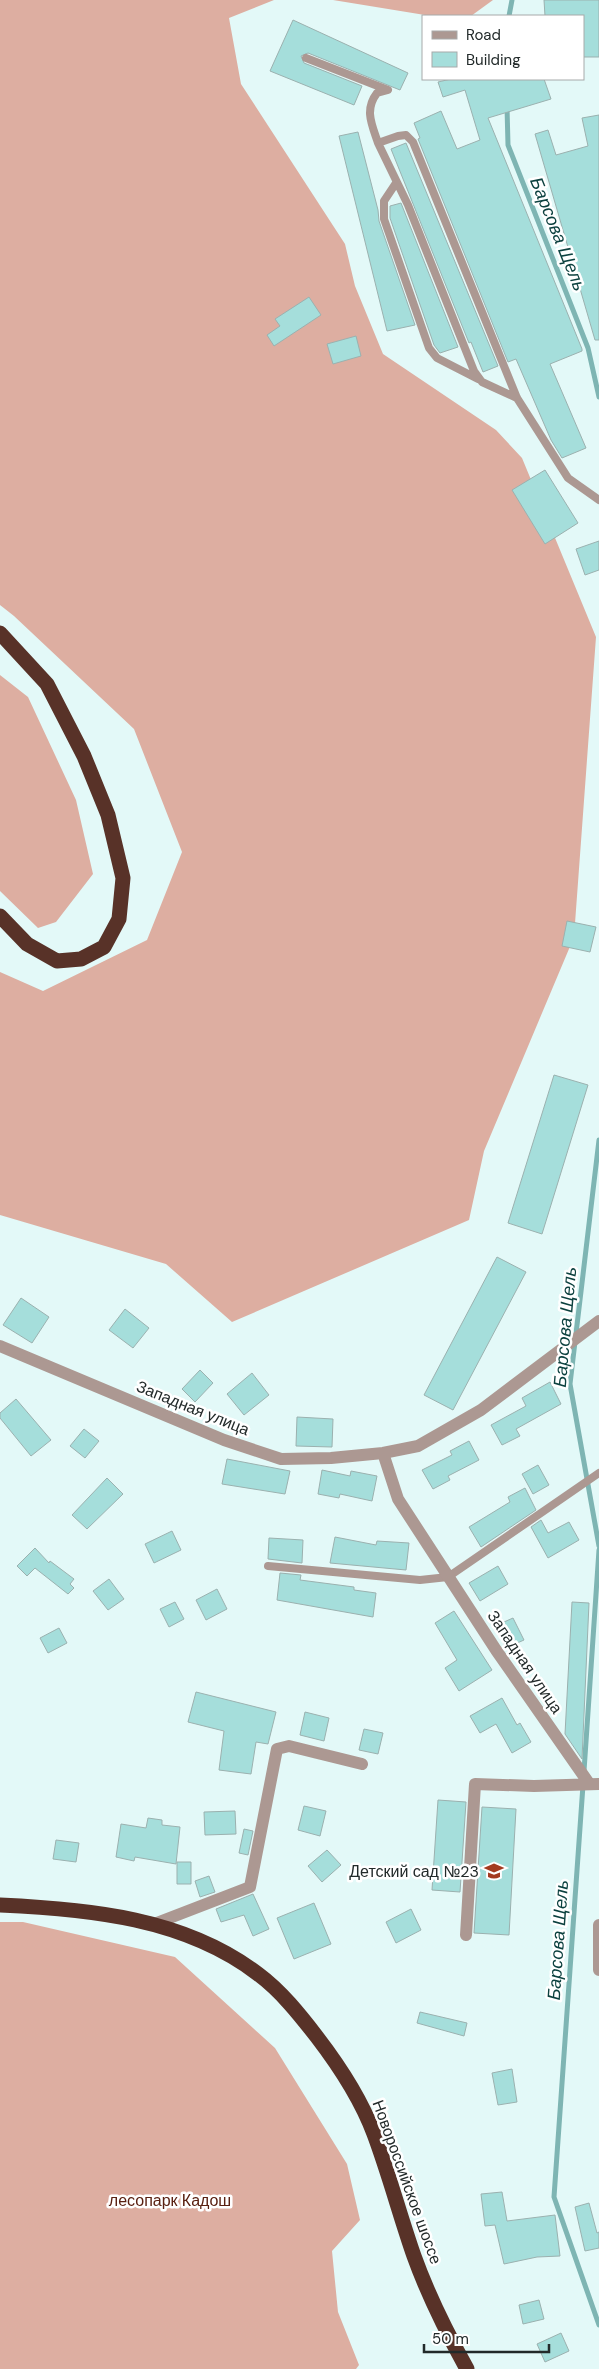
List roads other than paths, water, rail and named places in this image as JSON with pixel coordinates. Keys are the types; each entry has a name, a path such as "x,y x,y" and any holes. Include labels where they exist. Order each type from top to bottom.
{"highway":[{"path":"0,633 48,684 84,756 108,815 123,878 119,919 104,947 81,959 57,961 27,944 0,916"},
{"name":"Новороссийское шоссе","path":"0,1905 69,1908 154,1924 210,1944 258,1974 299,2013 335,2061 355,2093 374,2134 414,2258 467,2369"}],"street":[{"name":"Западная улица","path":"0,1346 176,1421 280,1459 331,1458 383,1453 418,1446 481,1410 599,1320"},
{"name":"Западная улица","path":"383,1453 398,1499 448,1576 594,1783"},
{"path":"154,1924 250,1887 277,1749 289,1746 362,1764"},
{"path":"466,1935 475,1784 534,1786 594,1783"},
{"path":"599,1924 599,1970"}],"lane":[{"path":"306,58 388,90 376,93 371,101 369,118 378,143 408,205 474,371 482,382"},
{"path":"378,143 398,136 406,136 413,142 517,398 568,478 599,500"},
{"path":"396,183 384,201 384,218 429,348 437,358 517,398"},
{"path":"268,1566 420,1580 448,1576 599,1474"}],"waterway":[{"name":"Барсова Щель","path":"509,15 512,0"},
{"name":"Барсова Щель","path":"507,107 508,145 588,348 599,397"},
{"name":"Барсова Щель","path":"599,1140 570,1384 599,1546"},
{"name":"Барсова Щель","path":"584,1771 599,1550"},
{"name":"Барсова Щель","path":"583,1785 554,2197 599,2325"}],"place":[{"name":"Детский сад №23","path":"494,1871"}],"park label":[{"name":"лесопарк Кадош","path":"170,2200"}]}
